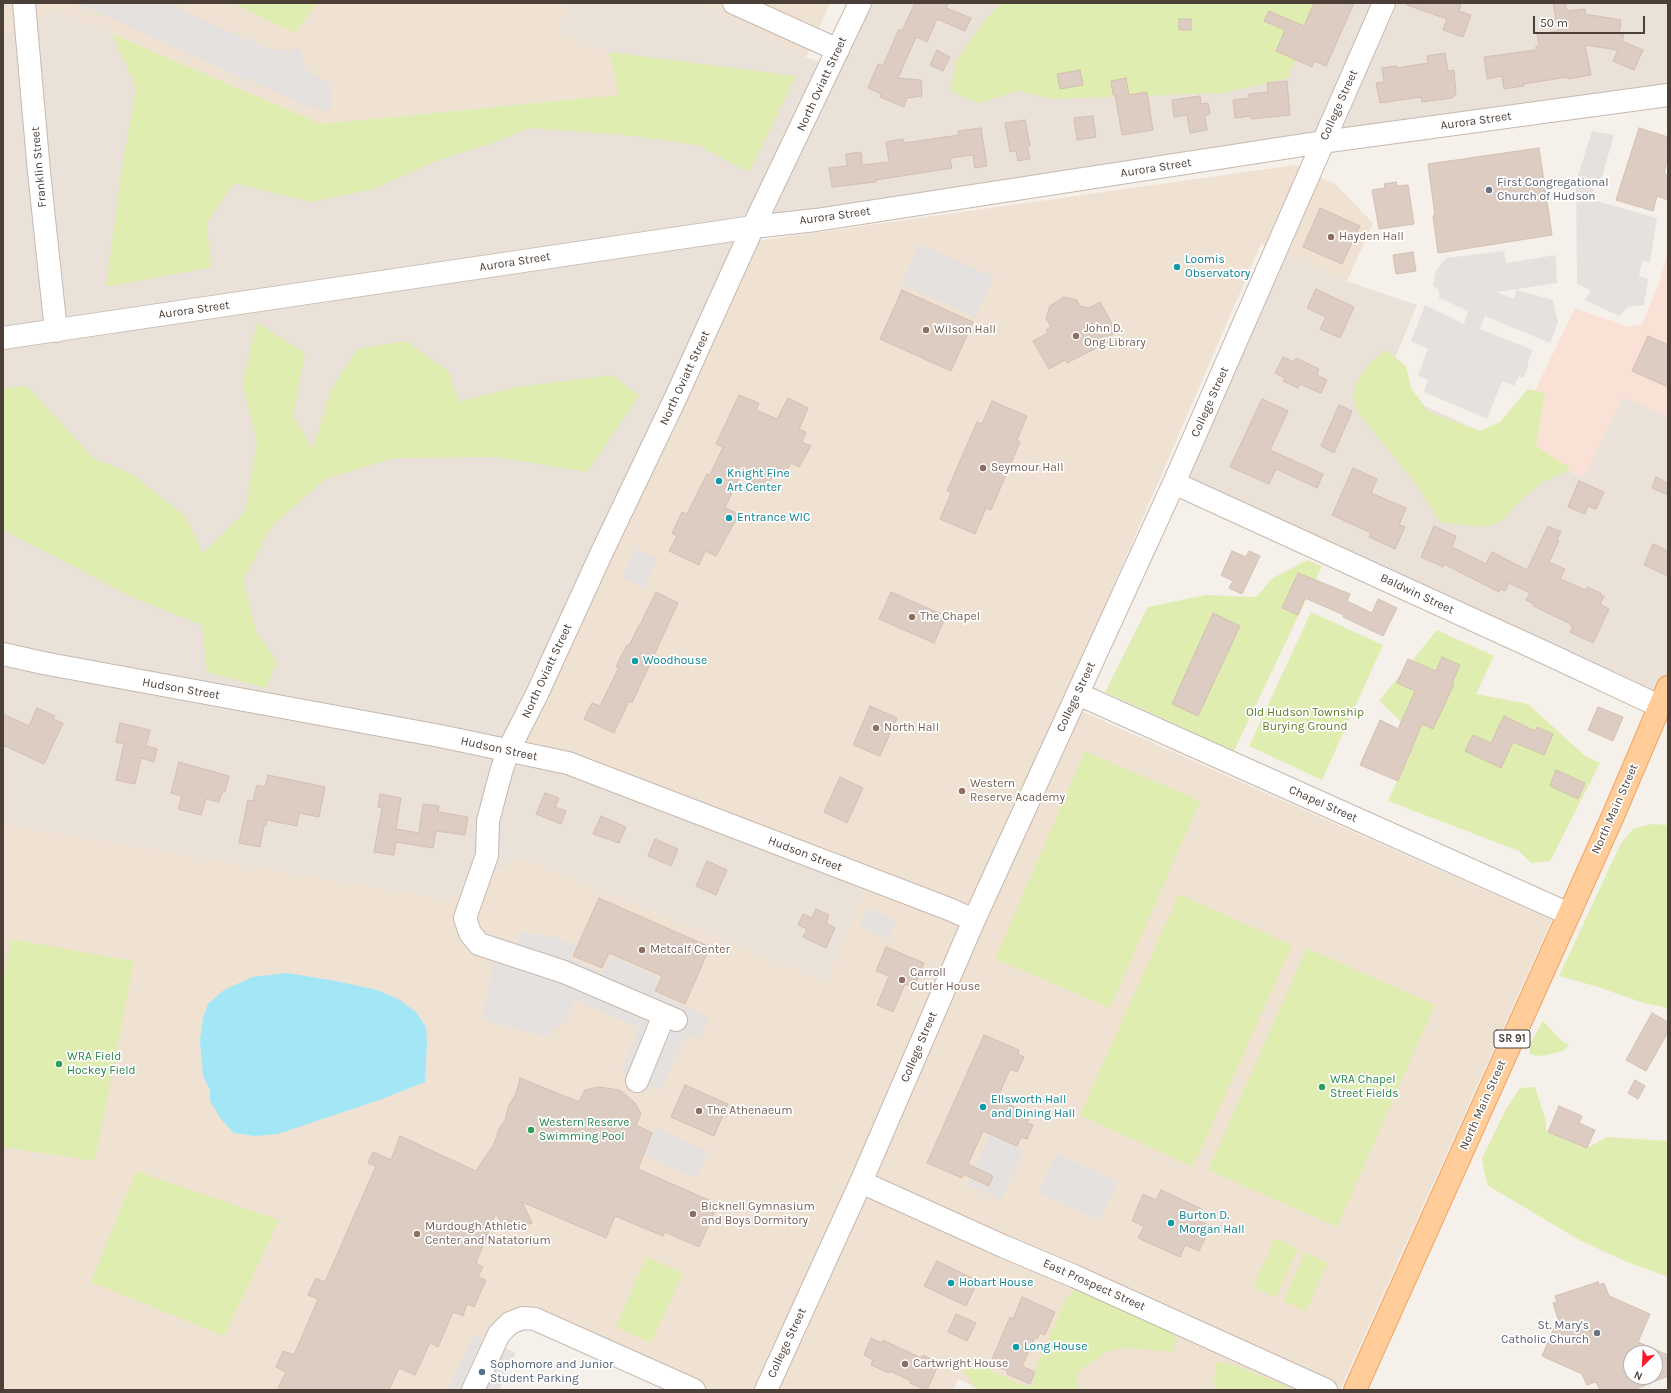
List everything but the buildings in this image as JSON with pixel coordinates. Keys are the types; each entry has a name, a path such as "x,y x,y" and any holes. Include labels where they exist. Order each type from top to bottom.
{"main road":[{"name":"North Main Street","path":"1355,1390 1613,816 1664,697"}],"street":[{"name":"Franklin Street","path":"24,3 39,172 56,330"},
{"path":"734,3 838,50"},
{"name":"North Oviatt Street","path":"637,1081 670,1018 564,972 479,944 470,933 465,918 487,855 488,821 508,751 537,694 706,332 753,227 860,3"},
{"name":"College Street","path":"766,1390 861,1182 974,920 1174,483 1384,3"},
{"name":"Aurora Street","path":"3,338 753,227 816,220 1323,142 1668,95"},
{"name":"Baldwin Street","path":"1174,483 1425,597 1664,697"},
{"name":"Hudson Street","path":"3,654 43,663 440,736 568,763 949,909 974,920"},
{"name":"Chapel Street","path":"1078,694 1569,914"},
{"name":"East Prospect Street","path":"861,1182 1326,1390"},
{"path":"473,1390 499,1334 510,1323 524,1318 535,1319 694,1390"}],"shaded area":[{"path":"3,3 569,3 558,31 609,52 620,95 321,124 60,11 3,34"},
{"path":"76,3 168,3 265,48 278,51 300,48 305,69 331,84 331,111 308,107"},
{"path":"569,3 699,3 806,57 830,67 860,3 1668,3 1668,95 753,227 508,751 870,879 826,982 521,858 449,900 3,824 3,34 60,11 321,124 619,95 609,52 557,31"},
{"path":"699,3 830,3 806,57"},
{"path":"1592,131 1614,135 1599,187 1592,182 1596,201 1657,218 1650,262 1642,261 1639,276 1648,279 1644,305 1628,307 1619,316 1585,300 1591,290 1577,284 1576,182"},
{"name":"Western Reserve Academy","path":"1295,165 1335,184 1373,223 1347,281 1261,244 1063,703 1552,920 1340,1390 981,1390 958,1379 953,1390 694,1390 523,1318 473,1390 3,1390 3,824 449,900 521,858 826,982 872,873 529,746 525,740 756,241"},
{"path":"919,243 994,277 976,317 901,284"},
{"path":"1276,249 1346,281 1417,305 1383,387 1583,478 1623,397 1668,416 1668,687 1659,706 1174,483"},
{"path":"1668,249 1668,416 1623,397 1584,478 1509,444 1575,308 1628,327 1642,324 1659,284"},
{"path":"1504,251 1506,263 1556,255 1557,283 1497,292 1514,299 1516,290 1553,300 1558,322 1550,343 1485,316 1480,329 1533,350 1527,363 1529,365 1523,378 1519,376 1514,386 1502,381 1487,419 1424,392 1428,380 1418,375 1428,349 1411,341 1425,305 1464,324 1468,311 1439,298 1439,290 1433,286 1436,271 1446,258"},
{"path":"636,548 658,558 644,588 622,578"},
{"path":"867,908 896,920 888,939 859,927"},
{"path":"521,932 550,936 576,945 570,959 602,973 610,956 659,978 653,993 710,1017 700,1039 686,1034 660,1091 620,1073 639,1027 575,1000 565,1022 544,1037 482,1019 498,942 517,944"},
{"path":"656,1127 708,1151 696,1178 644,1155"},
{"path":"990,1135 1024,1150 1001,1200 968,1185"},
{"path":"1056,1154 1118,1181 1100,1220 1039,1193"},
{"name":"Sophomore and Junior Student Parking","path":"473,1334 516,1353 499,1390 448,1390"}],"green space":[{"path":"233,3 317,3 294,33"},
{"path":"1002,3 1320,3 1288,78 1223,93 1052,99 1018,91 979,103 951,91 956,61 983,22"},
{"path":"112,34 321,124 619,95 609,52 796,76 749,172 698,145 624,135 530,128 490,144 442,159 373,189 311,202 234,183 207,222 211,267 106,287 122,168 136,87"},
{"path":"257,323 305,353 293,415 313,449 331,390 357,349 406,341 448,371 459,402 516,387 613,375 639,396 587,472 496,457 394,458 325,479 271,527 243,580 256,632 277,661 266,688 207,672 202,625 136,599 3,530 3,388 27,386 93,458 132,474 186,517 203,553 245,512 257,441 242,383"},
{"path":"1386,350 1406,366 1411,388 1429,412 1480,431 1500,422 1528,389 1545,393 1536,446 1571,469 1541,483 1519,502 1502,521 1485,527 1440,522 1414,481 1358,413 1353,396 1358,379 1371,362"},
{"path":"1307,560 1322,566 1234,751 1105,692 1148,607 1206,595 1256,597 1273,578"},
{"name":"Old Hudson Township Burying Ground","path":"1311,612 1383,645 1322,780 1249,746"},
{"path":"1437,630 1494,656 1476,694 1528,704 1584,755 1600,763 1550,861 1531,863 1519,851 1388,801 1417,737 1379,701"},
{"path":"1085,751 1200,801 1110,1008 995,959"},
{"path":"1653,824 1668,825 1668,1008 1644,1003 1595,986 1559,976 1621,843 1634,828"},
{"path":"1179,894 1292,945 1193,1167 1080,1115"},
{"name":"WRA Field Hockey Field","path":"11,939 134,961 95,1161 3,1147 3,981"},
{"name":"WRA Chapel Street Fields","path":"1307,948 1435,1005 1337,1227 1208,1170"},
{"path":"1543,1021 1562,1041 1569,1045 1563,1051 1536,1056 1530,1054 1529,1046"},
{"path":"1535,1087 1546,1121 1546,1131 1587,1148 1607,1137 1668,1141 1668,1277 1627,1262 1581,1241 1487,1185 1482,1158 1507,1107 1520,1088"},
{"path":"136,1171 279,1220 224,1336 91,1282"},
{"path":"1275,1238 1298,1249 1276,1297 1253,1287"},
{"path":"1305,1252 1328,1263 1306,1311 1283,1301"},
{"path":"646,1257 683,1273 651,1343 616,1327"},
{"path":"1074,1290 1095,1294 1169,1331 1176,1339 1173,1352 1127,1348 1109,1351 1077,1372 1077,1390 977,1390 962,1369 986,1368 1018,1383 1032,1387 1037,1365 1065,1301"},
{"path":"1216,1362 1233,1365 1282,1384 1292,1390 1215,1390 1214,1379"}],"water":[{"path":"287,973 336,981 377,990 400,1000 417,1013 426,1027 427,1042 425,1082 382,1099 278,1134 255,1136 234,1133 220,1118 210,1101 210,1090 203,1076 200,1041 203,1018 208,1004 224,990 252,977"}],"place":[{"name":"First Congregational Church of Hudson","path":"1489,190"},
{"name":"Hayden Hall","path":"1331,237"},
{"name":"Loomis Observatory","path":"1177,267"},
{"name":"Wilson Hall","path":"926,330"},
{"name":"John D. Ong Library","path":"1076,336"},
{"name":"Seymour Hall","path":"983,468"},
{"name":"Knight Fine Art Center","path":"719,481"},
{"name":"Entrance WIC","path":"729,518"},
{"name":"The Chapel","path":"912,617"},
{"name":"Woodhouse","path":"635,661"},
{"name":"North Hall","path":"876,728"},
{"name":"Western Reserve Academy","path":"962,791"},
{"name":"Metcalf Center","path":"642,950"},
{"name":"Carroll Cutler House","path":"902,980"},
{"name":"WRA Field Hockey Field","path":"59,1064"},
{"name":"WRA Chapel Street Fields","path":"1322,1087"},
{"name":"Ellsworth Hall and Dining Hall","path":"983,1107"},
{"name":"The Athenaeum","path":"699,1111"},
{"name":"Western Reserve Swimming Pool","path":"531,1130"},
{"name":"Bicknell Gymnasium and Boys Dormitory","path":"693,1214"},
{"name":"Burton D. Morgan Hall","path":"1171,1223"},
{"name":"Murdough Athletic Center and Natatorium","path":"417,1234"},
{"name":"Hobart House","path":"951,1283"},
{"name":"St. Mary's Catholic Church","path":"1597,1333"},
{"name":"Long House","path":"1016,1347"},
{"name":"Cartwright House","path":"905,1364"},
{"name":"Sophomore and Junior Student Parking","path":"482,1372"}]}
